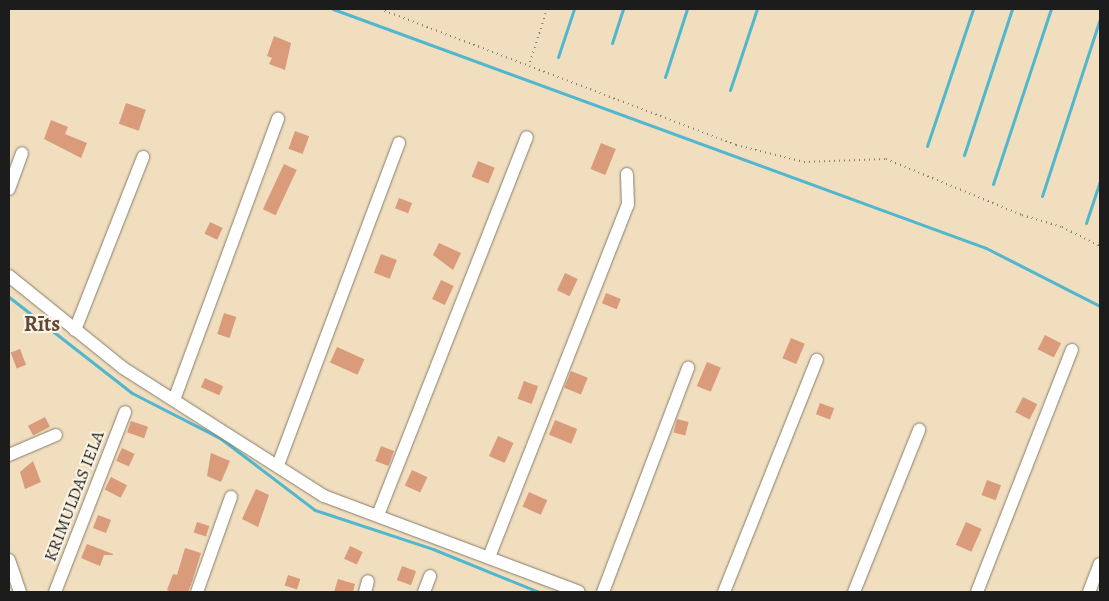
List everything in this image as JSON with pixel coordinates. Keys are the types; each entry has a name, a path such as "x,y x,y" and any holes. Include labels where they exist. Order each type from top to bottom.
{"street":[{"path":"174,400 278,119"},
{"path":"378,515 526,137"},
{"path":"278,465 399,143"},
{"path":"9,189 22,153"},
{"path":"75,330 143,157"},
{"path":"489,557 628,205 628,174"},
{"path":"9,276 123,368 324,496 579,592"},
{"path":"977,592 1072,350"},
{"path":"724,592 817,360"},
{"path":"603,592 688,368"},
{"name":"KRIMULDAS IELA","path":"55,592 124,412"},
{"path":"854,592 919,430"},
{"path":"9,455 56,435"},
{"path":"197,592 231,497"},
{"path":"9,560 20,592"},
{"path":"1089,592 1100,564"},
{"path":"424,592 430,576"},
{"path":"9,590 16,592"}],"path":[{"path":"380,9 460,42 530,62 736,145 819,164 886,159 1022,215 1062,227 1100,246"},
{"path":"530,62 547,9"}],"building":[{"path":"274,36 291,43 285,70 269,64 272,58 267,56"},
{"path":"126,103 146,110 139,131 119,124"},
{"path":"51,120 68,127 65,134 87,143 81,158 44,139"},
{"path":"295,131 309,136 303,154 289,149"},
{"path":"601,143 616,149 605,175 591,169"},
{"path":"478,161 495,168 488,184 472,177"},
{"path":"284,164 297,170 276,215 263,209"},
{"path":"399,198 412,203 408,213 395,208"},
{"path":"210,222 223,228 217,240 205,234"},
{"path":"439,243 461,253 453,270 433,255"},
{"path":"381,254 397,260 390,279 374,273"},
{"path":"565,273 578,279 570,296 557,290"},
{"path":"441,280 454,286 445,305 432,299"},
{"path":"606,293 621,299 617,309 602,303"},
{"path":"224,313 236,317 230,338 217,334"},
{"path":"1045,335 1061,343 1054,357 1038,349"},
{"path":"791,338 805,344 796,364 782,358"},
{"path":"337,347 364,359 357,375 330,363"},
{"path":"20,349 26,365 17,368 11,353"},
{"path":"707,362 721,368 711,392 697,386"},
{"path":"571,371 588,378 581,394 564,388"},
{"path":"205,378 223,386 219,395 201,387"},
{"path":"524,381 538,386 532,404 518,399"},
{"path":"1023,397 1037,404 1030,419 1015,412"},
{"path":"820,403 834,408 830,419 816,414"},
{"path":"45,417 50,427 33,435 28,426"},
{"path":"677,419 689,422 685,435 674,433"},
{"path":"555,420 577,429 571,444 549,435"},
{"path":"131,421 148,427 144,438 127,432"},
{"path":"498,436 514,443 505,463 489,456"},
{"path":"381,446 394,451 388,466 375,461"},
{"path":"122,448 135,454 129,467 116,461"},
{"path":"211,453 230,461 221,482 207,476"},
{"path":"33,461 41,482 25,489 20,472"},
{"path":"412,470 427,477 420,493 405,485"},
{"path":"111,477 127,485 121,498 105,489"},
{"path":"987,480 1001,485 996,500 982,495"},
{"path":"256,489 269,495 258,527 242,519"},
{"path":"529,492 547,500 541,515 522,507"},
{"path":"98,515 111,520 106,533 93,528"},
{"path":"197,522 209,526 206,536 194,532"},
{"path":"966,522 982,529 971,552 956,545"},
{"path":"87,544 113,555 104,555 100,566 81,558"},
{"path":"350,546 363,552 357,565 344,559"},
{"path":"185,548 201,553 188,592 172,592 167,590 173,574 177,575"},
{"path":"402,566 416,571 411,585 397,580"},
{"path":"288,575 300,579 297,589 285,585"},
{"path":"338,579 355,584 353,592 334,592"}],"waterway":[{"path":"333,9 986,248 1100,306"},
{"path":"558,57 574,9"},
{"path":"612,43 623,9"},
{"path":"665,77 687,9"},
{"path":"730,90 757,9"},
{"path":"927,146 973,9"},
{"path":"964,155 1012,9"},
{"path":"993,184 1051,9"},
{"path":"1042,196 1100,19"},
{"path":"1086,223 1100,181"},
{"path":"9,297 132,393 220,438 315,510 433,549 539,592"}],"district":[{"name":"Rīts","path":"42,325"}]}
